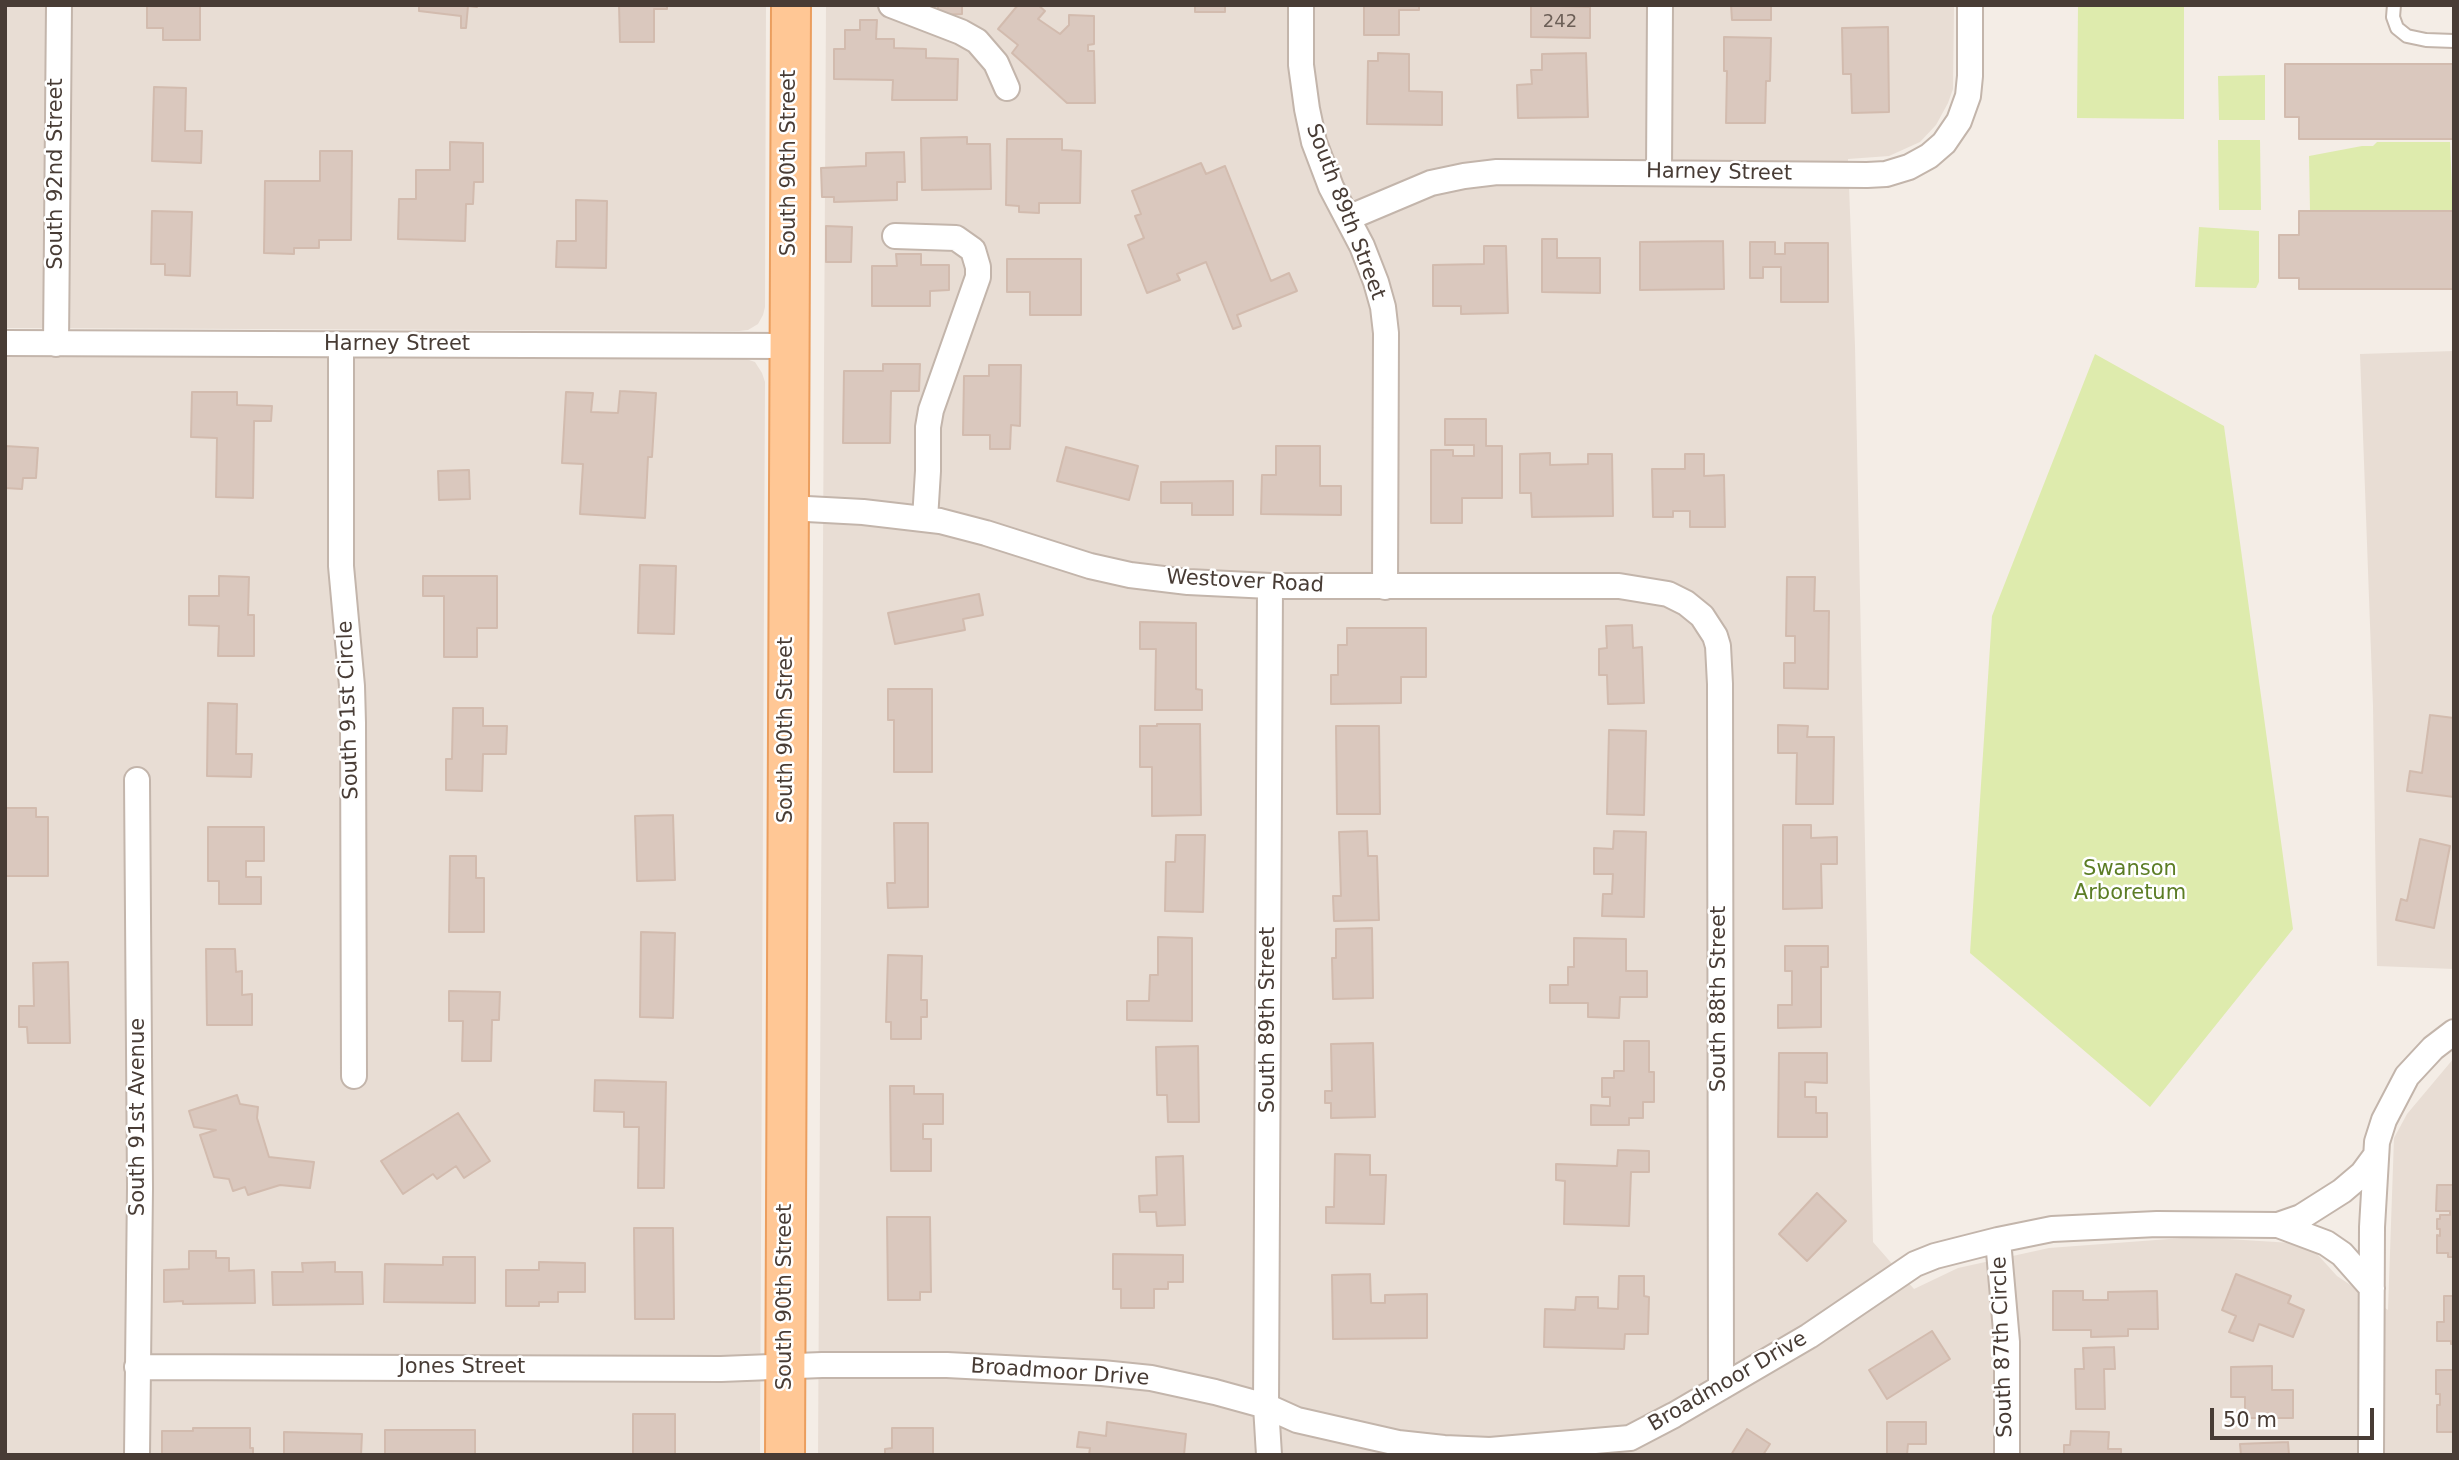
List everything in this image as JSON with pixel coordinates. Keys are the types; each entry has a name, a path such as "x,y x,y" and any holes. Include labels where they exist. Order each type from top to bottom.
{"main road":[{"name":"South 90th Street","path":"785,1455 791,5"}],"street":[{"name":"South 92nd Street","path":"56,344 59,5"},
{"path":"891,5 961,32 977,41 996,63 1007,88"},
{"name":"South 89th Street","path":"1301,5 1301,65 1314,142 1331,187 1377,282 1386,334 1385,587"},
{"path":"1659,172 1660,5"},
{"name":"Harney Street","path":"1348,218 1432,183 1464,176 1497,173 1659,172 1867,175 1886,174 1909,167 1929,156 1944,143 1959,121 1969,86 1970,5"},
{"path":"895,236 956,238 966,244 977,258 978,277 932,410 929,427 929,471 916,517"},
{"name":"Harney Street","path":"5,344 789,346"},
{"name":"South 91st Circle","path":"341,345 341,566 352,711 354,1076"},
{"name":"Westover Road","path":"788,508 916,517 986,533 1090,566 1130,575 1188,582 1270,586 1619,586 1668,594 1686,603 1702,617"},
{"name":"South 89th Street","path":"1269,1455 1266,1406 1270,586"},
{"name":"South 88th Street","path":"1702,617 1715,636 1718,646 1720,684 1721,1386"},
{"name":"South 91st Avenue","path":"137,780 140,1117 137,1455"},
{"name":"Broadmoor Drive","path":"2371,1455 2372,1289 2377,1142 2401,1085 2433,1048 2454,1032"},
{"name":"Broadmoor Drive","path":"786,1366 947,1365 1102,1373 1176,1383 1266,1406 1297,1420 1398,1443 1490,1450 1631,1446 1674,1415 1809,1336 1916,1264 1935,1256 2052,1229 2103,1225 2278,1225 2301,1217 2342,1191 2362,1174 2376,1155"},
{"name":"Broadmoor Drive","path":"2278,1225 2326,1242 2342,1254 2372,1289"},
{"name":"South 87th Circle","path":"1998,1240 2007,1342 2007,1455"},
{"name":"Jones Street","path":"137,1367 721,1369 786,1366"}],"lane":[{"path":"2394,5 2393,17 2397,28 2407,36 2454,41"}],"shaded area":[{"path":"5,5 766,5 763,315 758,324 748,330 739,331 5,328"},
{"path":"826,5 1954,5 1953,89 1936,125 1920,142 1889,156 1848,159 1855,346 1873,1242 1914,1289 1958,1268 2049,1248 2196,1237 2308,1244 2337,1276 2388,1310 2394,1138 2407,1114 2454,1058 2454,1455 818,1455"},
{"path":"2454,351 2454,969 2377,966 2373,706 2360,354"},
{"path":"5,355 743,358 755,362 765,382 760,1455 5,1455"}],"green space":[{"path":"2078,5 2184,5 2184,119 2077,118"},
{"path":"2265,75 2265,120 2219,120 2218,76"},
{"path":"2218,140 2260,140 2261,210 2219,210"},
{"path":"2377,142 2450,142 2453,211 2310,211 2309,156 2373,146"},
{"path":"2199,227 2259,231 2259,282 2256,288 2195,287"},
{"name":"Swanson Arboretum","path":"2095,354 2224,426 2293,929 2150,1107 1970,953 1992,616"}],"building":[{"path":"147,5 200,5 200,40 163,40 163,28 147,28"},
{"path":"419,5 477,5 477,7 468,6 466,28 461,28 461,16 419,11"},
{"path":"619,5 667,5 667,9 654,9 654,42 620,42"},
{"path":"938,5 962,5 962,14 938,15"},
{"path":"1018,5 1038,5 1045,11 1038,19 1060,34 1069,25 1069,15 1094,16 1094,44 1088,45 1088,51 1094,51 1095,103 1067,103 1012,53 1018,45 998,29"},
{"path":"1195,5 1225,5 1225,12 1195,12"},
{"path":"1364,5 1419,5 1419,10 1399,10 1399,35 1364,35"},
{"path":"1531,5 1590,7 1590,38 1531,37"},
{"path":"1731,5 1771,5 1771,20 1732,20"},
{"path":"860,20 877,20 876,39 894,39 894,48 926,49 926,58 958,59 957,100 892,100 893,80 834,79 834,49 845,49 845,30 860,30"},
{"path":"1888,27 1889,112 1852,113 1851,74 1843,74 1842,28"},
{"path":"1724,37 1771,38 1765,123 1726,123 1727,71 1724,71"},
{"path":"1378,53 1409,54 1409,91 1442,92 1442,125 1367,124 1368,61 1378,61"},
{"path":"1586,53 1588,117 1518,118 1517,85 1532,84 1531,70 1542,70 1542,54"},
{"path":"2285,64 2454,64 2454,139 2299,139 2299,117 2285,117"},
{"path":"154,87 186,88 185,131 202,131 201,163 152,161"},
{"path":"967,137 967,144 990,144 991,189 922,190 921,138"},
{"path":"1007,139 1062,139 1062,150 1081,151 1080,203 1039,203 1039,213 1019,212 1019,206 1006,205"},
{"path":"450,142 483,143 483,182 474,182 473,204 466,204 465,241 398,239 399,199 416,199 416,170 450,170"},
{"path":"320,151 352,151 351,240 319,240 319,248 294,248 294,254 264,253 265,181 320,181"},
{"path":"904,152 905,182 897,182 897,200 834,202 834,197 822,197 821,168 866,166 866,153"},
{"path":"1201,163 1206,174 1225,166 1271,281 1289,273 1297,291 1237,315 1241,326 1233,329 1206,262 1177,274 1180,280 1147,293 1128,245 1144,238 1135,216 1141,214 1132,191"},
{"path":"576,200 607,201 606,268 556,267 557,241 576,241"},
{"path":"152,211 192,212 190,276 165,275 165,264 151,264"},
{"path":"2299,211 2454,211 2454,289 2299,289 2299,278 2279,278 2279,235 2299,235"},
{"path":"826,226 852,227 851,262 826,262"},
{"path":"1542,239 1557,239 1557,258 1600,258 1600,293 1542,292"},
{"path":"1723,241 1724,289 1640,290 1640,242"},
{"path":"1750,242 1775,242 1775,254 1785,254 1785,243 1828,243 1828,302 1781,302 1781,267 1763,267 1763,278 1750,278"},
{"path":"1484,246 1506,246 1508,313 1461,314 1461,306 1433,306 1433,265 1484,264"},
{"path":"896,254 921,254 921,265 949,265 949,290 930,291 930,306 872,306 872,266 897,266"},
{"path":"1007,259 1081,259 1081,315 1030,315 1030,292 1007,292"},
{"path":"883,364 920,364 919,391 891,391 890,443 843,443 844,371 883,371"},
{"path":"989,365 1021,365 1020,426 1011,425 1010,449 990,449 990,435 963,435 964,376 989,376"},
{"path":"620,391 656,393 652,457 648,457 645,518 580,514 583,464 562,463 566,392 593,393 591,412 618,413"},
{"path":"192,392 237,392 237,405 272,406 271,421 254,421 253,498 216,497 217,438 191,437"},
{"path":"1445,419 1486,419 1486,446 1502,446 1502,498 1462,498 1462,523 1431,523 1431,450 1453,450 1453,456 1474,456 1474,445 1445,445"},
{"path":"5,446 38,448 36,478 23,478 22,489 5,488"},
{"path":"1276,446 1320,446 1320,486 1341,486 1341,515 1261,514 1262,475 1276,475"},
{"path":"1066,447 1138,466 1129,500 1057,481"},
{"path":"1550,453 1550,465 1588,464 1588,454 1612,454 1613,516 1532,517 1531,493 1520,493 1520,454"},
{"path":"1685,454 1704,454 1704,476 1724,475 1725,527 1690,527 1690,511 1673,511 1673,517 1653,517 1652,469 1685,469"},
{"path":"469,470 470,499 439,500 438,471"},
{"path":"1233,481 1233,515 1192,515 1192,503 1161,503 1161,482"},
{"path":"640,565 676,566 674,634 638,633"},
{"path":"219,576 249,577 248,615 254,615 254,656 218,656 219,626 189,625 189,596 219,596"},
{"path":"423,576 497,576 497,628 477,628 477,657 444,657 444,596 423,596"},
{"path":"1787,577 1815,577 1814,611 1829,611 1828,689 1784,688 1784,663 1795,663 1795,636 1786,636"},
{"path":"979,594 983,615 963,619 965,630 895,644 888,613"},
{"path":"1140,622 1196,623 1196,689 1202,690 1202,710 1155,710 1156,649 1140,649"},
{"path":"1632,625 1633,648 1642,647 1644,703 1608,704 1607,675 1599,675 1599,649 1607,648 1606,626"},
{"path":"1347,628 1426,628 1426,677 1401,677 1401,703 1331,704 1331,675 1338,675 1338,645 1347,645"},
{"path":"888,689 932,689 932,772 894,772 894,720 888,720"},
{"path":"208,703 237,704 236,754 252,754 251,777 207,776"},
{"path":"453,708 483,708 483,726 507,726 506,754 483,754 482,791 446,790 446,759 452,759"},
{"path":"2430,715 2454,718 2454,797 2407,791 2410,771 2422,773"},
{"path":"1200,724 1201,815 1152,816 1152,767 1140,767 1140,726"},
{"path":"1778,725 1808,726 1807,737 1834,737 1833,804 1796,804 1797,753 1778,753"},
{"path":"1336,726 1379,726 1380,814 1337,814"},
{"path":"1609,730 1646,731 1644,815 1607,814"},
{"path":"5,808 36,808 36,817 48,817 48,876 5,876"},
{"path":"673,815 675,880 637,881 635,816"},
{"path":"894,823 928,823 928,907 888,908 887,883 895,883"},
{"path":"1783,825 1811,825 1811,838 1837,837 1837,864 1821,864 1822,908 1783,909"},
{"path":"208,827 264,827 264,861 246,861 246,877 261,877 261,904 219,904 219,881 208,881"},
{"path":"1367,831 1368,856 1377,856 1379,920 1334,921 1333,896 1341,896 1339,832"},
{"path":"1614,831 1646,832 1644,917 1602,916 1603,894 1612,894 1613,874 1594,874 1594,848 1613,849"},
{"path":"1176,835 1205,835 1203,912 1165,911 1166,862 1175,862"},
{"path":"2420,839 2450,846 2434,928 2396,920 2401,899 2407,901"},
{"path":"450,856 476,856 476,878 484,878 484,932 449,932"},
{"path":"1372,928 1373,998 1333,999 1332,958 1336,958 1336,929"},
{"path":"641,932 675,933 673,1018 640,1017"},
{"path":"1158,937 1192,938 1192,1021 1127,1020 1127,1001 1149,1001 1150,975 1158,975"},
{"path":"1574,938 1626,939 1626,971 1647,971 1647,997 1620,997 1619,1018 1588,1017 1588,1003 1550,1003 1550,985 1568,985 1568,967 1574,967"},
{"path":"1785,946 1828,946 1828,967 1821,967 1821,1027 1778,1028 1778,1005 1792,1005 1792,971 1785,971"},
{"path":"206,949 235,949 236,972 242,971 242,995 252,994 252,1025 207,1025"},
{"path":"888,955 922,956 921,1000 927,1000 927,1017 921,1017 921,1039 891,1039 891,1022 886,1022"},
{"path":"68,962 70,1043 28,1043 27,1027 19,1027 19,1006 34,1006 33,963"},
{"path":"449,991 500,992 499,1020 492,1020 491,1061 462,1061 463,1021 449,1021"},
{"path":"1624,1041 1649,1041 1649,1072 1654,1072 1654,1102 1643,1102 1643,1118 1629,1118 1629,1125 1591,1125 1591,1105 1610,1106 1610,1097 1602,1097 1602,1078 1614,1078 1614,1071 1624,1071"},
{"path":"1373,1043 1375,1117 1331,1118 1331,1103 1325,1103 1325,1091 1332,1091 1331,1044"},
{"path":"1198,1046 1199,1122 1168,1122 1167,1095 1157,1095 1156,1047"},
{"path":"1779,1053 1827,1053 1827,1083 1805,1082 1805,1097 1816,1097 1816,1113 1827,1113 1827,1137 1778,1137"},
{"path":"595,1080 666,1082 664,1188 638,1188 639,1127 624,1127 624,1112 594,1111"},
{"path":"890,1086 914,1086 914,1094 943,1094 943,1124 923,1124 923,1139 931,1139 931,1171 891,1171"},
{"path":"237,1095 240,1104 258,1107 257,1118 269,1157 314,1162 310,1188 280,1185 248,1195 245,1187 233,1191 229,1179 214,1177 200,1135 216,1130 194,1127 189,1111"},
{"path":"458,1113 490,1161 464,1178 456,1166 437,1179 433,1174 403,1194 381,1161"},
{"path":"1618,1150 1649,1151 1649,1172 1631,1172 1629,1226 1564,1224 1565,1181 1556,1180 1556,1164 1617,1166"},
{"path":"1335,1154 1370,1155 1370,1175 1386,1175 1384,1224 1326,1223 1326,1207 1334,1207"},
{"path":"1183,1156 1185,1225 1157,1226 1156,1212 1140,1212 1139,1196 1157,1195 1156,1157"},
{"path":"2437,1185 2454,1185 2454,1257 2448,1257 2448,1253 2437,1253 2437,1235 2440,1236 2440,1229 2437,1229 2437,1219 2440,1219 2440,1215 2450,1215 2450,1211 2436,1211"},
{"path":"1817,1193 1846,1221 1807,1261 1779,1234"},
{"path":"887,1217 930,1217 931,1292 920,1292 920,1300 888,1300"},
{"path":"634,1228 673,1228 674,1319 635,1319"},
{"path":"189,1251 216,1251 216,1258 229,1258 229,1271 254,1270 255,1303 164,1302 164,1270 189,1269"},
{"path":"1113,1254 1183,1255 1183,1282 1168,1282 1168,1289 1154,1289 1154,1308 1121,1308 1121,1289 1113,1289"},
{"path":"443,1257 475,1257 475,1303 384,1302 385,1264 443,1265"},
{"path":"335,1262 335,1272 362,1272 363,1304 273,1305 272,1272 303,1272 302,1263"},
{"path":"539,1262 585,1263 585,1292 558,1292 558,1302 539,1302 539,1306 506,1306 506,1270 539,1270"},
{"path":"1370,1274 1371,1303 1385,1303 1385,1295 1427,1294 1427,1338 1333,1339 1332,1275"},
{"path":"2236,1274 2291,1296 2288,1303 2304,1310 2293,1337 2259,1324 2253,1341 2229,1332 2236,1316 2222,1310"},
{"path":"1619,1276 1644,1276 1644,1296 1649,1297 1648,1334 1625,1334 1624,1349 1544,1347 1545,1309 1575,1310 1576,1297 1598,1297 1598,1308 1618,1309"},
{"path":"2453,1276 2454,1344 2451,1344 2451,1341 2437,1341 2437,1322 2444,1322 2444,1296 2453,1296"},
{"path":"2053,1291 2083,1291 2083,1300 2108,1300 2108,1292 2157,1291 2158,1329 2128,1329 2128,1336 2091,1337 2091,1330 2053,1330"},
{"path":"1932,1331 1950,1359 1887,1399 1869,1370"},
{"path":"2114,1347 2115,1369 2104,1369 2105,1409 2076,1409 2075,1369 2084,1369 2083,1348"},
{"path":"2272,1366 2272,1390 2293,1390 2293,1418 2245,1418 2245,1397 2231,1397 2231,1367"},
{"path":"2436,1370 2454,1370 2454,1432 2437,1432 2437,1405 2440,1405 2440,1394 2436,1394"},
{"path":"633,1414 675,1414 675,1455 633,1455"},
{"path":"1107,1422 1186,1434 1184,1455 1089,1455 1090,1448 1077,1447 1079,1432 1106,1436"},
{"path":"1887,1422 1926,1422 1926,1444 1908,1444 1907,1455 1887,1455"},
{"path":"193,1428 250,1428 250,1448 253,1448 253,1455 162,1455 162,1431 193,1431"},
{"path":"892,1428 933,1428 933,1455 885,1455 885,1449 892,1448"},
{"path":"1747,1429 1770,1444 1763,1455 1731,1455"},
{"path":"385,1430 475,1430 475,1455 385,1455"},
{"path":"2071,1431 2109,1432 2108,1449 2121,1449 2121,1455 2064,1455 2064,1445 2070,1445"},
{"path":"284,1432 362,1434 361,1455 284,1455"},
{"path":"2288,1442 2289,1455 2241,1455 2240,1444"}]}
